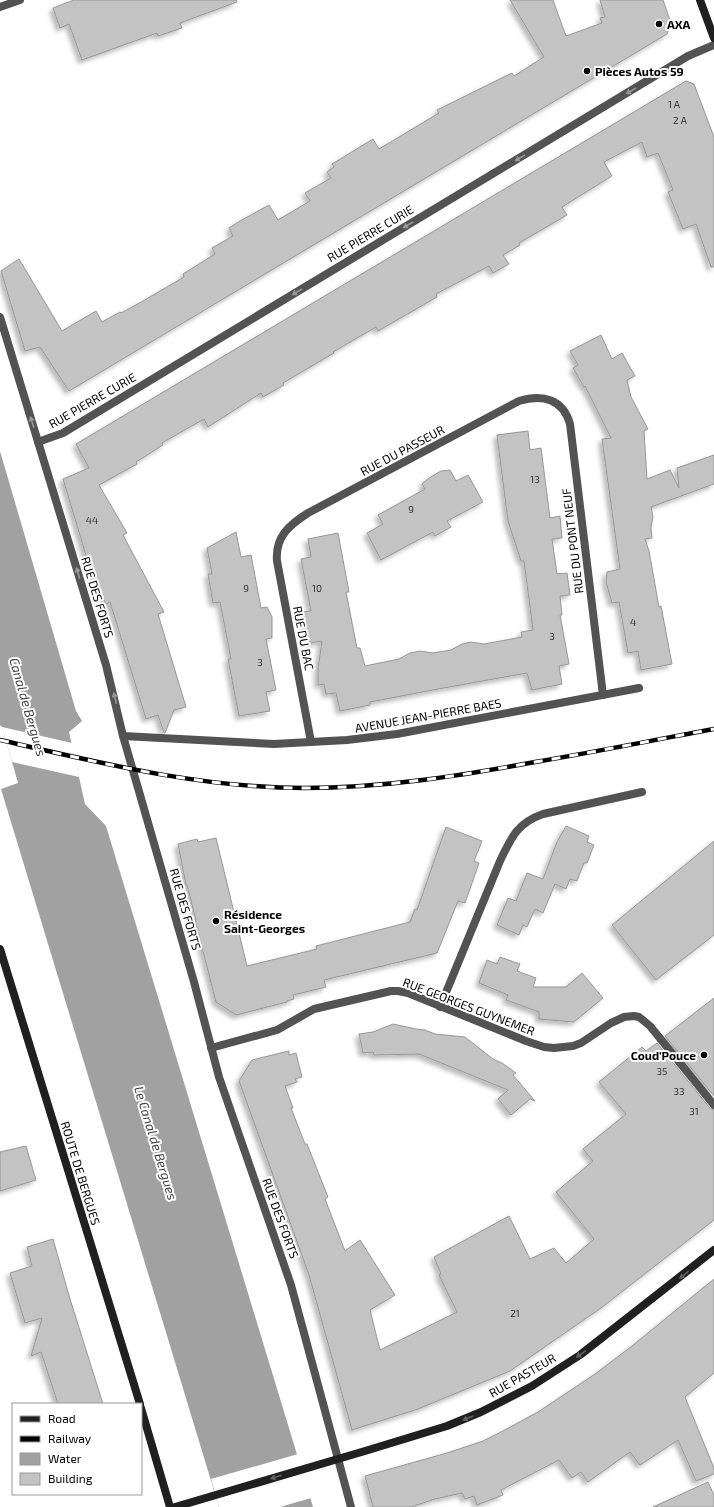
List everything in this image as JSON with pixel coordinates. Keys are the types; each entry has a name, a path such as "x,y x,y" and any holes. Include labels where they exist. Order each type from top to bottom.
{"street":[{"path":"0,7 20,0"},
{"path":"700,0 713,35"},
{"name":"RUE PIERRE CURIE","path":"38,442 54,437 63,432 688,56 714,45"},
{"name":"RUE DES FORTS","path":"0,317 106,664 123,736 232,1118 286,1269 351,1507"},
{"name":"RUE DU PASSEUR","path":"280,538 292,524 315,509 519,401 535,397 543,398"},
{"name":"RUE DU PONT NEUF","path":"543,398 559,405 568,418 570,424 603,695"},
{"name":"RUE DU BAC","path":"280,538 277,561 311,742"},
{"name":"AVENUE JEAN-PIERRE BAES","path":"123,736 258,744 366,738 397,734 639,688"},
{"path":"440,1007 500,861 511,837 517,830 533,818 542,814 642,792"},
{"name":"ROUTE DE BERGUES","path":"0,949 140,1403"},
{"name":"RUE GEORGES GUYNEMER","path":"211,1048 277,1030 314,1009 383,992 398,990 544,1047 554,1048 573,1046 611,1023 624,1017 634,1016 645,1021 714,1105"},
{"name":"RUE PASTEUR","path":"175,1507 459,1422 480,1412 532,1386 580,1355 603,1339 714,1250"},
{"path":"142,1411 170,1507"}],"water":[{"path":"0,451 76,711 82,721 69,732 85,804 106,826 313,1507 219,1507 1,789 18,783 2,727 0,725"}],"pier":[{"path":"2,727 72,743 79,777 12,762"},
{"path":"298,1454 311,1498 280,1507 219,1507 211,1479"}],"building":[{"path":"74,0 236,0 237,2 180,23 182,28 158,36 157,33 82,60 69,24 60,28 53,8"},
{"path":"510,0 553,0 566,36 602,23 600,18 605,17 600,0 663,0 671,23 667,34 69,391 40,347 25,351 1,271 19,259 62,331 96,311 102,322 120,312 121,313 184,277 183,274 215,254 212,248 233,236 229,228 240,221 269,205 278,220 310,201 305,193 331,178 327,172 334,167 332,164 373,139 379,149 439,113 437,110 512,73 514,76 544,57"},
{"path":"686,81 694,84 714,137 714,267 711,267 696,224 683,229 668,192 673,190 658,153 647,157 642,142 604,162 612,176 562,207 567,215 519,243 520,245 503,255 509,264 493,273 489,266 436,294 437,297 378,331 376,327 283,383 284,385 263,397 261,393 208,427 204,419 162,443 163,445 136,462 137,464 99,485 127,533 123,535 164,612 158,614 186,707 174,710 165,733 158,715 146,719 110,602 106,604 94,582 63,479 89,468 76,444"},
{"path":"601,335 612,359 622,353 635,376 627,380 631,397 648,429 644,431 647,479 670,470 679,488 677,468 714,455 714,484 651,507 653,517 651,528 652,538 645,539 649,551 659,607 661,606 672,664 641,670 638,651 628,653 619,602 612,603 606,582 607,572 620,569 602,439 611,438 585,386 584,387 573,368 578,365 570,351"},
{"path":"528,431 530,450 541,448 550,518 560,516 562,538 552,539 557,574 567,573 570,595 560,596 562,615 560,615 569,664 559,666 562,684 532,690 527,673 370,702 370,705 340,711 336,693 326,694 324,684 318,685 318,669 322,641 310,643 306,632 303,612 311,611 301,559 311,557 308,539 338,533 349,592 346,592 357,648 360,648 365,666 399,659 410,653 420,651 433,653 451,650 462,644 471,642 484,644 522,637 521,632 533,630 524,561 521,561 508,521 497,435"},
{"path":"450,470 456,481 468,475 483,502 447,521 451,527 435,536 433,532 381,560 367,533 383,524 378,515 425,489 422,484 429,478 441,471"},
{"path":"236,532 241,557 251,555 261,608 267,607 272,617 272,638 266,639 276,690 266,692 270,711 239,716 228,659 231,659 220,602 213,603 208,574 212,574 207,548"},
{"path":"566,826 589,836 587,842 594,845 587,863 584,863 577,881 570,879 566,889 555,884 543,913 535,909 527,927 523,925 519,935 497,925 508,898 516,901 527,873 543,879 557,842"},
{"name":"Résidence Saint-Georges","path":"446,827 482,841 474,861 479,863 465,903 458,901 437,953 324,980 326,987 293,995 294,999 287,1002 236,1015 216,1002 186,885 178,844 197,839 198,842 216,838 247,966 317,949 316,946 410,922 415,909 417,910"},
{"path":"714,841 714,935 656,980 612,925"},
{"path":"500,957 520,964 517,971 536,978 533,987 566,987 582,973 603,998 574,1022 539,1019 539,1012 506,1000 508,995 479,983 487,960 497,964"},
{"name":"Coud'Pouce","path":"714,998 714,1096 665,1036"},
{"path":"393,1024 425,1030 435,1034 465,1037 493,1059 502,1063 516,1073 513,1075 535,1101 530,1099 511,1115 498,1099 508,1090 419,1054 374,1055 373,1052 363,1053 359,1034 373,1032"},
{"path":"657,1043 710,1108 714,1110 714,1220 601,1308 510,1371 418,1409 352,1430 309,1275 239,1081 252,1060 289,1051 289,1055 296,1053 302,1077 295,1079 297,1082 285,1086 293,1108 291,1108 328,1197 325,1199 345,1251 360,1240 395,1295 370,1310 380,1350 457,1312 439,1275 441,1274 434,1257 509,1216 530,1259 554,1248 566,1263 594,1239 556,1192 593,1161 583,1149 626,1114 599,1082 642,1047 646,1051"},
{"path":"26,1146 36,1180 0,1191 0,1152"},
{"path":"53,1239 103,1403 58,1403 41,1352 31,1356 42,1318 25,1323 10,1273 32,1266 27,1247"},
{"path":"714,1279 714,1373 685,1397 714,1468 714,1474 696,1481 678,1440 640,1465 630,1452 588,1482 581,1472 572,1478 559,1460 501,1490 503,1495 477,1505 474,1496 465,1499 462,1493 435,1499 411,1507 373,1507 365,1476 447,1453 483,1441 538,1412 595,1374 632,1346"},
{"path":"708,1482 714,1495 714,1507 653,1507"}],"railway":[{"path":"0,740 151,773 227,784 304,788 363,786 449,776 580,754 714,729"}],"place":[{"name":"AXA","path":"659,24"},
{"name":"Pièces Autos 59","path":"587,71"},
{"name":"Résidence Saint-Georges","path":"216,921"},
{"name":"Coud'Pouce","path":"704,1055"}],"water label":[{"name":"Canal de Bergues","path":"28,707"},
{"name":"Le Canal de Bergues","path":"156,1143"}]}
